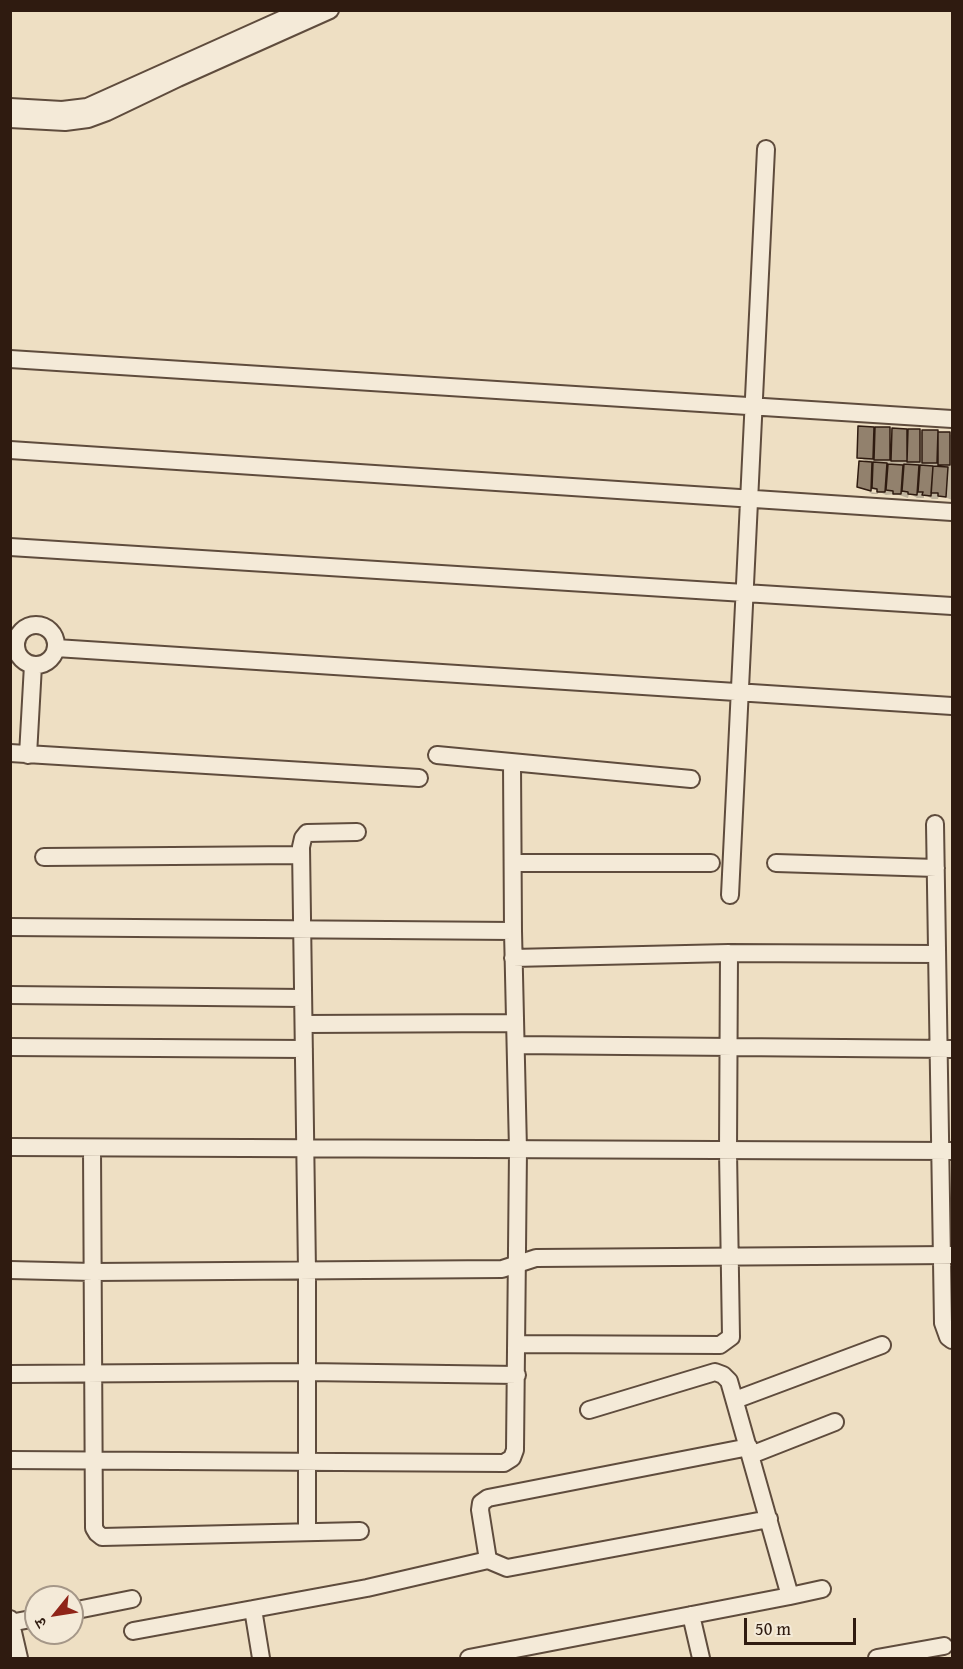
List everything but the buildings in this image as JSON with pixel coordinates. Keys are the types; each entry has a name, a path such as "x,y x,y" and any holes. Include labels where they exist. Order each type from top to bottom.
{"street":[{"path":"10,107 62,110 87,106 303,10"},
{"path":"10,119 65,122 88,119 330,10"},
{"path":"730,895 765,149"},
{"path":"10,359 952,419"},
{"path":"10,450 952,512"},
{"path":"10,547 952,606"},
{"path":"30,626 36,626 49,630 56,648 50,660 33,666 22,660 13,647 19,634 30,626"},
{"path":"56,648 952,706"},
{"path":"28,755 33,666"},
{"path":"10,753 419,778"},
{"path":"437,755 691,780"},
{"path":"10,1460 504,1463 512,1458 515,1450 517,1375 518,1150 514,1023 512,763"},
{"path":"935,824 937,954 946,1049 948,1255 943,1323 948,1337 952,1340"},
{"path":"307,1532 306,1150 301,855 303,838 308,833 357,832"},
{"path":"44,857 301,855"},
{"path":"513,863 711,863"},
{"path":"776,863 936,868"},
{"path":"10,927 513,931"},
{"path":"513,958 729,953 937,954"},
{"path":"517,1344 720,1345 731,1337 728,1151 729,953"},
{"path":"10,996 303,998"},
{"path":"304,1024 514,1023"},
{"path":"516,1045 946,1049"},
{"path":"10,1047 304,1049"},
{"path":"10,1147 947,1151"},
{"path":"92,1148 94,1528 102,1537 360,1531"},
{"path":"10,1270 93,1272 502,1269 536,1258 948,1255"},
{"path":"735,1400 882,1345"},
{"path":"10,1374 307,1372 517,1375"},
{"path":"589,1410 715,1372 723,1375 729,1381 735,1400 790,1596"},
{"path":"488,1560 480,1510 481,1503 488,1498 750,1451 835,1422"},
{"path":"133,1631 367,1588 488,1560 507,1568 769,1519"},
{"path":"469,1659 822,1589"},
{"path":"84,1609 132,1599"},
{"path":"253,1609 261,1659"},
{"path":"691,1615 701,1659"},
{"path":"11,1622 19,1659"},
{"path":"877,1659 944,1646"}]}
